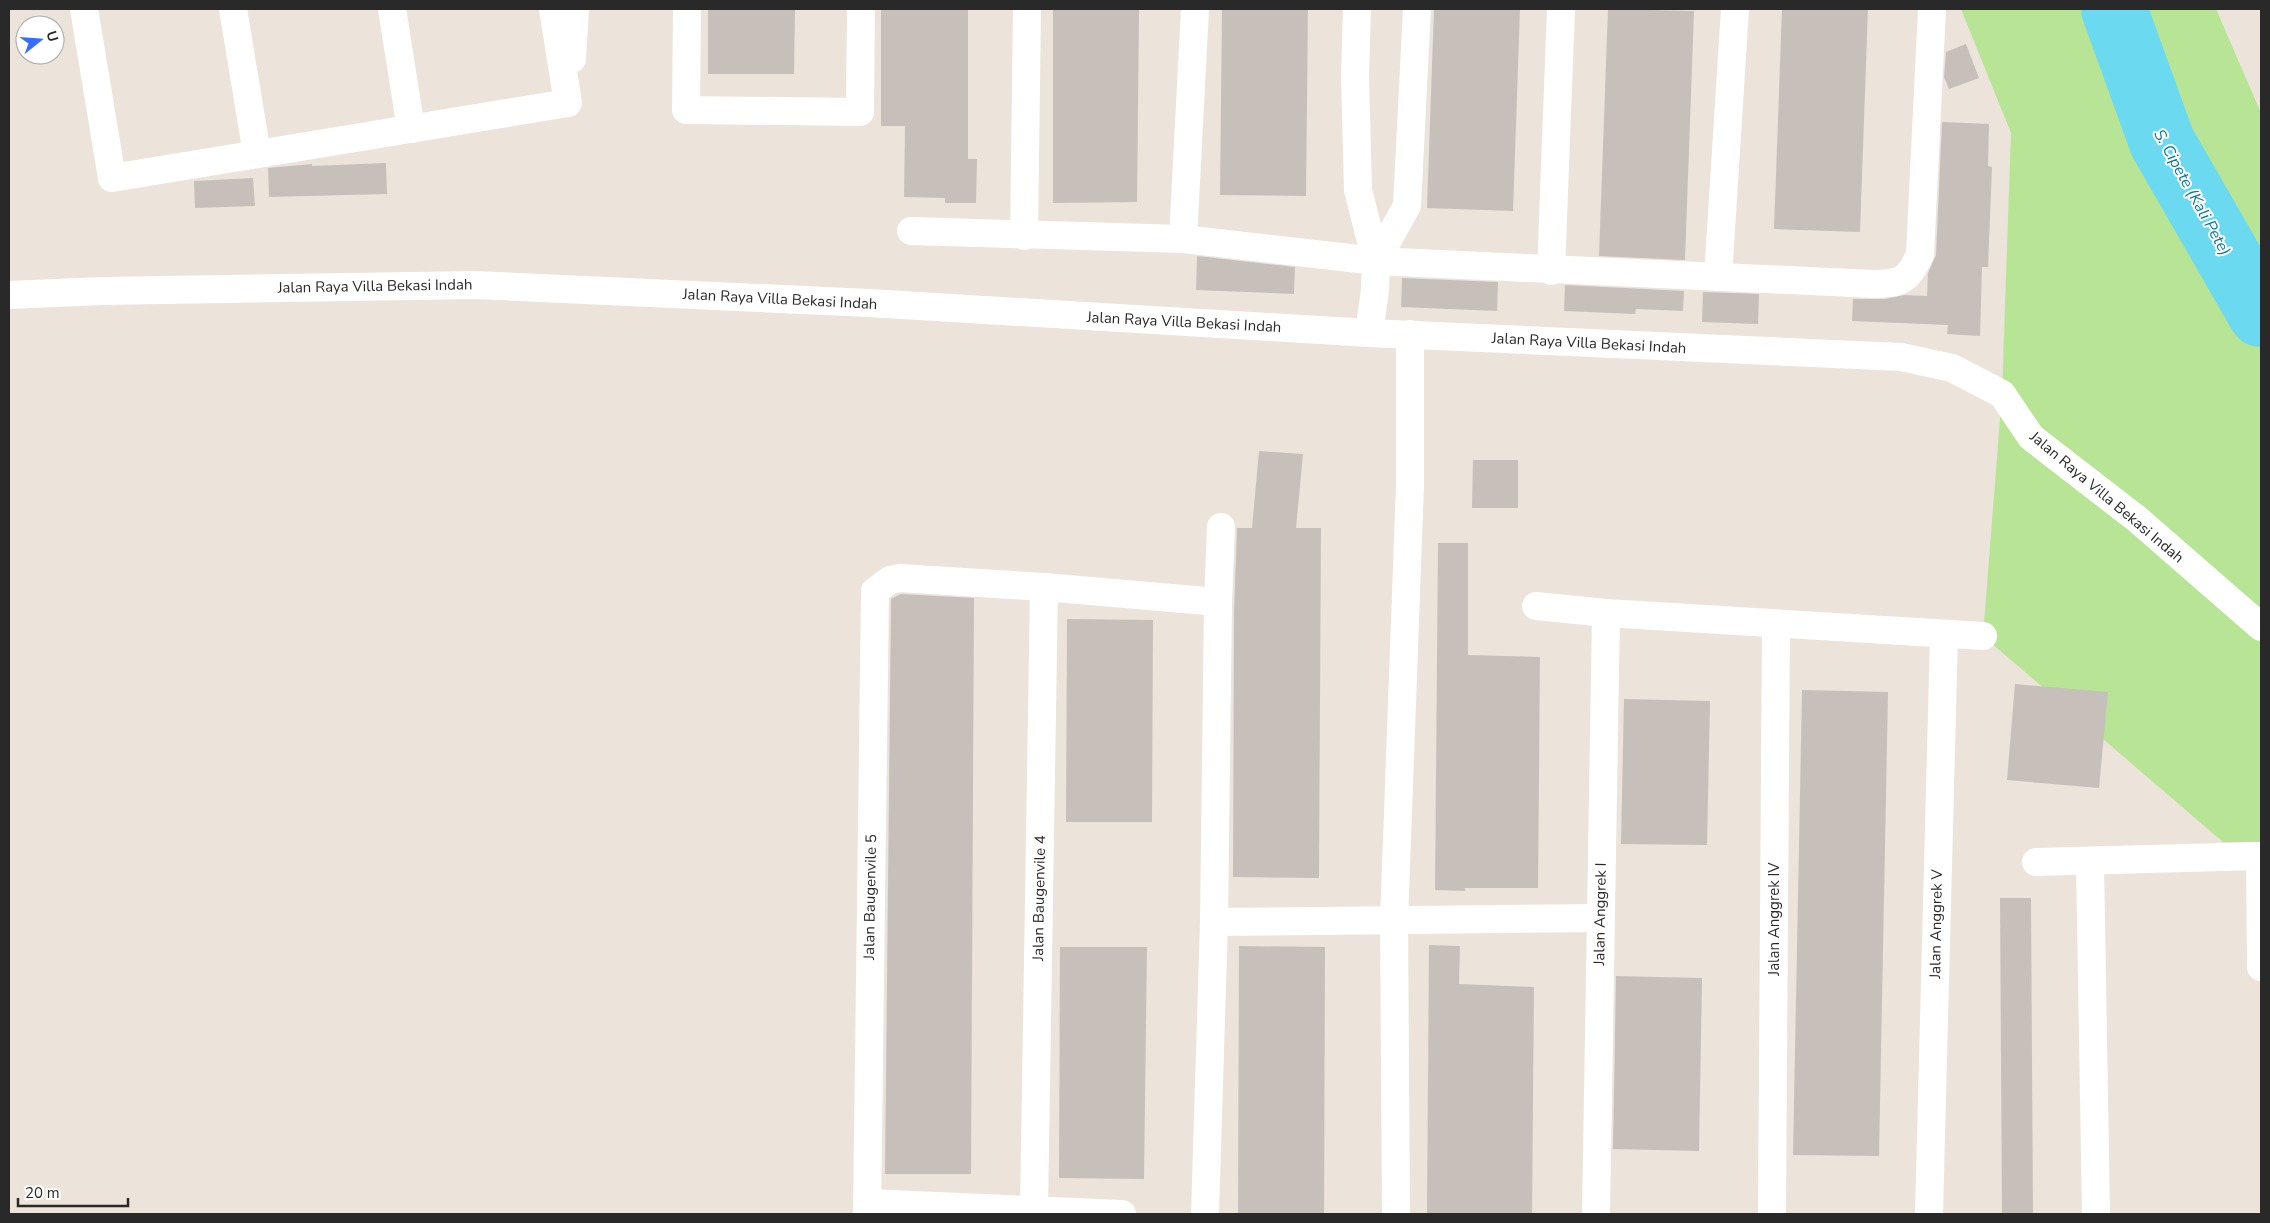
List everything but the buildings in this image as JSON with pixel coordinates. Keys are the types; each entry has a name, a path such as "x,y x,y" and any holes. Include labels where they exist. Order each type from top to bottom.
{"street":[{"path":"84,9 112,178 568,103"},
{"path":"233,9 257,154"},
{"path":"392,9 411,129"},
{"path":"553,9 568,103"},
{"path":"568,103 576,9"},
{"path":"687,9 686,110 860,112 860,9"},
{"path":"1024,236 1027,9"},
{"path":"1184,239 1195,9"},
{"path":"1357,9 1355,76 1358,190 1376,261 1375,290 1369,333"},
{"path":"1376,261 1407,206 1417,9"},
{"path":"1551,271 1561,9"},
{"path":"1718,277 1735,9"},
{"path":"912,231 1024,236 1184,239 1376,261 1551,271 1886,284 1900,281 1912,272 1920,254 1932,9"},
{"name":"Jalan Raya Villa Bekasi Indah","path":"9,295 112,291 475,285 869,303 1369,333 1901,357 1952,368 2002,394 2031,437 2137,519 2261,627"},
{"path":"1396,1214 1394,921 1410,485 1410,334"},
{"path":"1205,1214 1214,922 1218,602 1221,527"},
{"name":"Jalan Baugenvile 5","path":"867,1209 875,591 890,580 900,578 1044,587"},
{"path":"1044,587 1218,602"},
{"name":"Jalan Baugenvile 4","path":"1034,1210 1044,587"},
{"path":"1536,606 1606,614 1983,636"},
{"name":"Jalan Anggrek I","path":"1596,1214 1599,918 1606,614"},
{"name":"Jalan Anggrek IV","path":"1772,1214 1776,624"},
{"name":"Jalan Anggrek V","path":"1929,1214 1944,634"},
{"path":"2036,862 2261,856 2261,967"},
{"path":"2090,861 2096,1214"},
{"path":"1214,922 1599,918"},
{"path":"867,1209 1034,1210 1122,1214"}],"green space":[{"path":"1961,9 2114,9 2152,112 2117,9 2216,9 2261,113 2261,842 2223,842 1983,636 2002,394 2011,133"}],"waterway":[{"name":"S. Cipete (Kali Pete)","path":"2114,9 2162,142 2261,314"}]}
